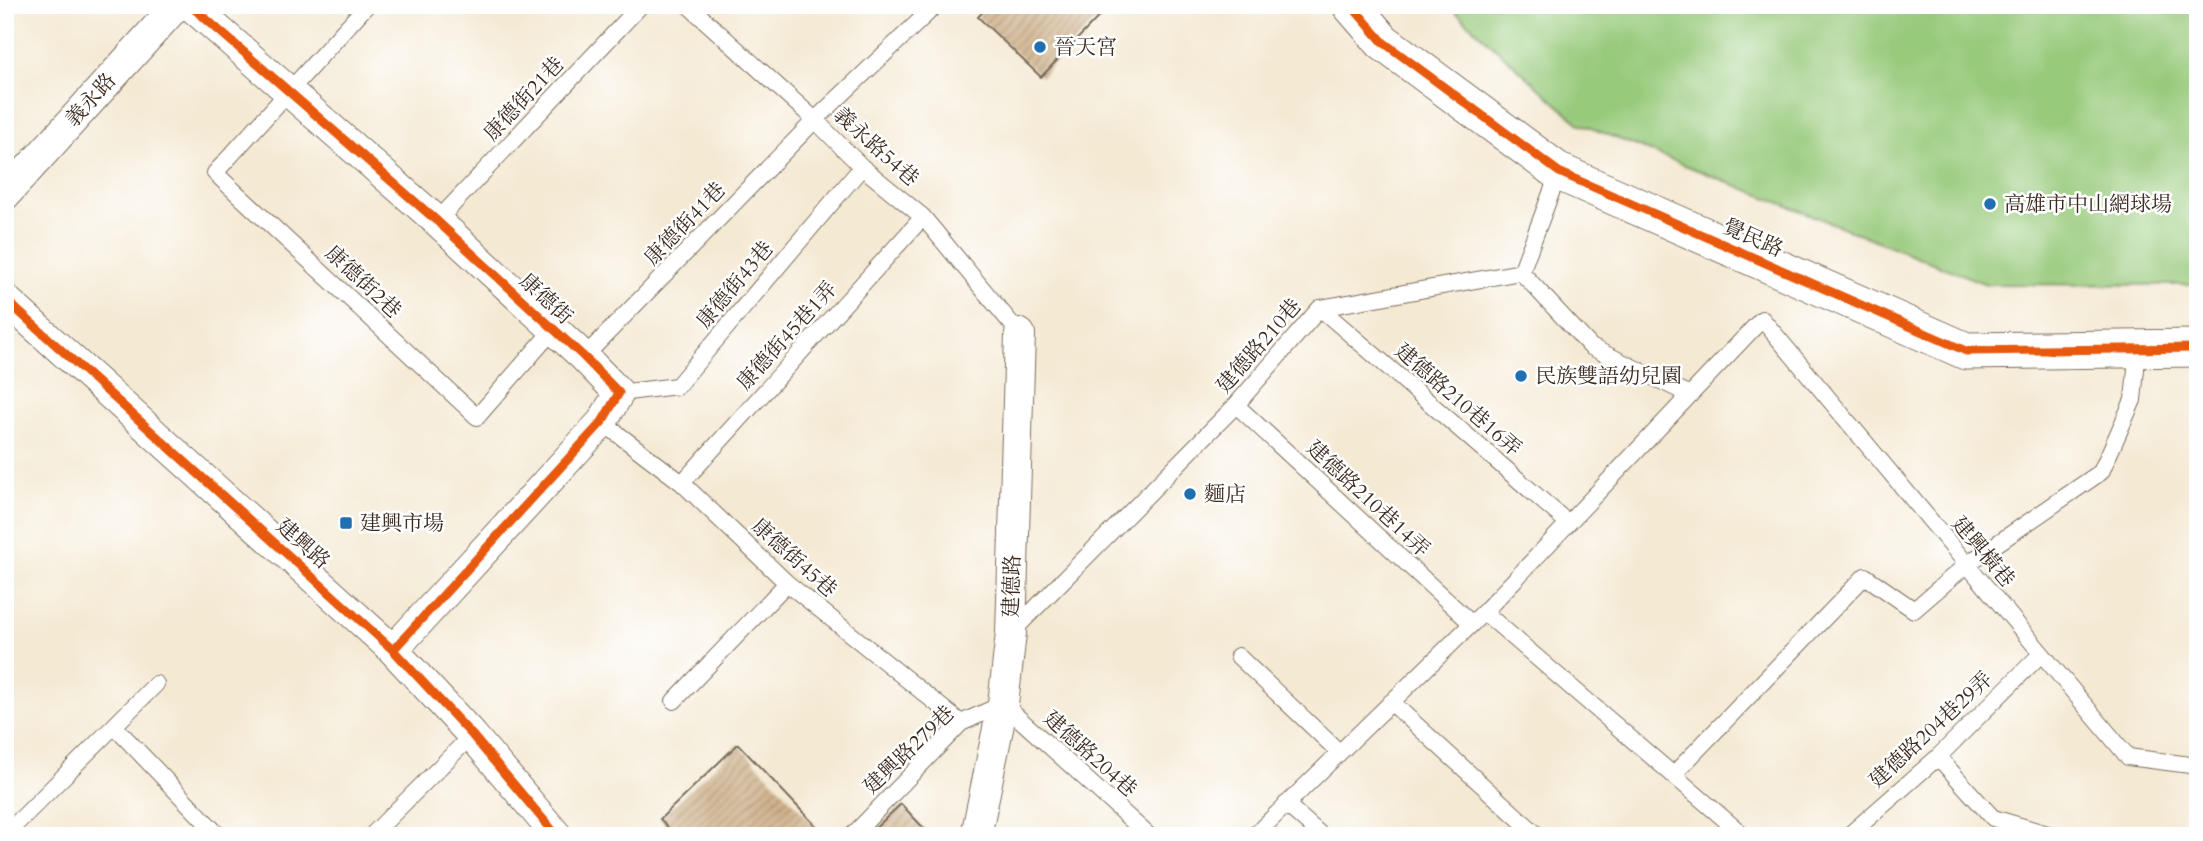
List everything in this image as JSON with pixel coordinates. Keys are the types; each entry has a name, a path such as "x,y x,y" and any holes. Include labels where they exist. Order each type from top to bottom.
{"street":[{"name":"義永路","path":"5,195 177,5"},
{"name":"康德街","path":"190,5 437,222 584,357 619,393"},
{"name":"覺民路","path":"1351,5 1383,42 1559,172 1966,351 2198,348"},
{"name":"建興路","path":"5,299 393,650 472,735 557,836"},
{"name":"建德路","path":"976,836 1003,704 1011,633 1020,334"},
{"path":"393,650 602,422 619,393"}],"lane":[{"path":"289,92 368,5"},
{"name":"康德街21巷","path":"437,222 641,5"},
{"name":"義永路54巷","path":"688,5 815,120 862,167 923,217 1020,334"},
{"name":"康德街41巷","path":"584,357 815,120 936,5"},
{"name":"康德街2巷","path":"289,92 215,173 477,417 554,330"},
{"name":"康德街43巷","path":"619,393 677,386 862,167"},
{"path":"1254,836 1483,611 1690,395 1591,347 1521,272 1559,172"},
{"name":"康德街45巷1弄","path":"682,483 923,217"},
{"name":"建德路210巷","path":"1011,633 1236,405 1320,308 1521,272"},
{"name":"建德路210巷16弄","path":"1320,308 1568,523"},
{"name":"建興橫巷","path":"1690,395 1762,319 2128,757 2198,766"},
{"path":"1673,775 1865,576 1914,610 1966,565 2101,471 2133,400 2138,348"},
{"name":"建德路210巷14弄","path":"1236,405 1471,623"},
{"name":"康德街45巷","path":"602,422 682,483 787,583 961,723"},
{"path":"674,701 787,583"},
{"path":"1483,611 1744,836"},
{"name":"建德路204巷29弄","path":"1848,836 1938,757 2041,654"},
{"path":"1238,656 1339,752"},
{"path":"14,826 156,684"},
{"path":"1391,702 1538,836"},
{"name":"建興路279巷","path":"852,836 961,723 1003,704"},
{"name":"建德路204巷","path":"1003,704 1149,836"},
{"path":"114,726 219,836"},
{"path":"371,836 472,735"},
{"path":"1938,757 1993,818 2054,836"},
{"path":"1286,804 1322,836"}],"green space":[{"name":"高雄市中山網球場","path":"1448,5 2198,5 2198,285 1986,284 1578,123"}],"building":[{"name":"晉天宮","path":"989,5 1110,5 1041,77 978,17"},
{"path":"738,744 817,827 808,836 676,836 660,819"},
{"path":"901,804 931,836 867,836"}],"cycle path":[{"path":"190,5 437,221 584,357 619,393 602,422 393,650"},
{"path":"1351,5 1383,42 1559,172 1966,351 2198,348"},
{"path":"5,299 393,650 472,735 557,836"}],"place":[{"name":"晉天宮","path":"1040,47"},
{"name":"高雄市中山網球場","path":"1990,204"},
{"name":"民族雙語幼兒園","path":"1521,376"},
{"name":"麵店","path":"1190,494"},
{"name":"建興市場","path":"346,523"}]}
